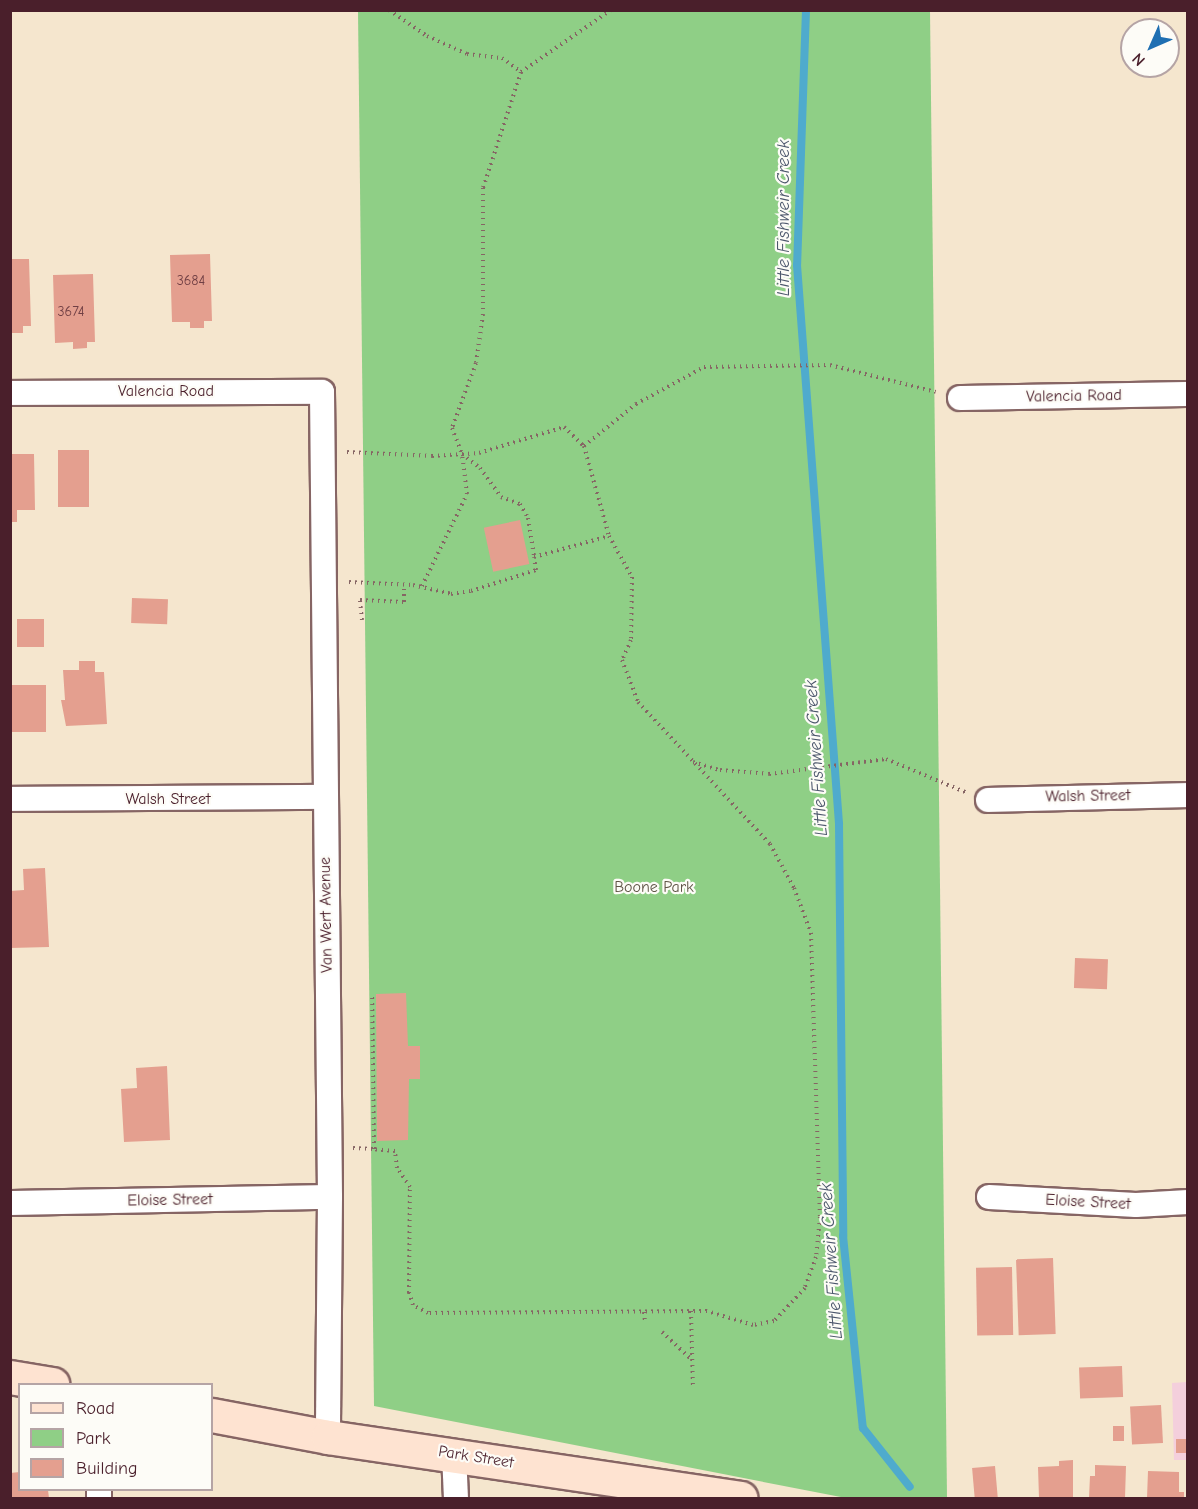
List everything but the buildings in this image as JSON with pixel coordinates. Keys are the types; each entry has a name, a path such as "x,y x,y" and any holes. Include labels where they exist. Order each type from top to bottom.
{"street":[{"name":"Valencia Road","path":"10,393 322,392"},
{"name":"Van Wert Avenue","path":"322,392 330,1197 328,1437"},
{"name":"Valencia Road","path":"960,398 1188,394"},
{"name":"Walsh Street","path":"988,800 1188,795"},
{"name":"Walsh Street","path":"10,799 325,797"},
{"name":"Eloise Street","path":"10,1203 330,1197"},
{"name":"Eloise Street","path":"989,1197 1136,1205 1188,1202"},
{"path":"10,1377 46,1383"},
{"name":"Park Street","path":"213,1415 328,1437 741,1498"},
{"path":"454,1454 456,1498"}],"path":[{"path":"389,10 427,36 457,50 502,58 521,72"},
{"path":"422,586 467,494 462,454 452,428 476,363 483,314 483,188 521,72 611,10"},
{"path":"584,446 636,404 704,366 830,365 960,398"},
{"path":"324,451 432,456 479,453 564,427 584,446 609,536 632,577 631,640 622,660 638,702 770,844 794,888 810,933 820,1217 816,1257 805,1288 774,1321 753,1325 707,1311 428,1313 413,1305 409,1293 410,1187 397,1168 395,1151 374,1149 372,996"},
{"path":"324,581 422,586 451,594 471,591 536,570 528,518 520,504 501,497 480,468 462,454"},
{"path":"534,557 609,536"},
{"path":"362,620 360,600 404,602 404,585"},
{"path":"692,761 720,770 769,774 851,766 886,759 946,786 988,800"},
{"path":"691,1311 693,1386"},
{"path":"644,1312 645,1322"},
{"path":"662,1332 692,1360"}],"shaded area":[{"path":"1187,1382 1187,1460 1174,1460 1172,1383"}],"green space":[{"name":"Boone Park","path":"358,11 930,11 947,1498 846,1498 374,1406"}],"waterway":[{"name":"Little Fishweir Creek","path":"806,10 797,265 839,824 843,1236 863,1428 910,1487"}]}
